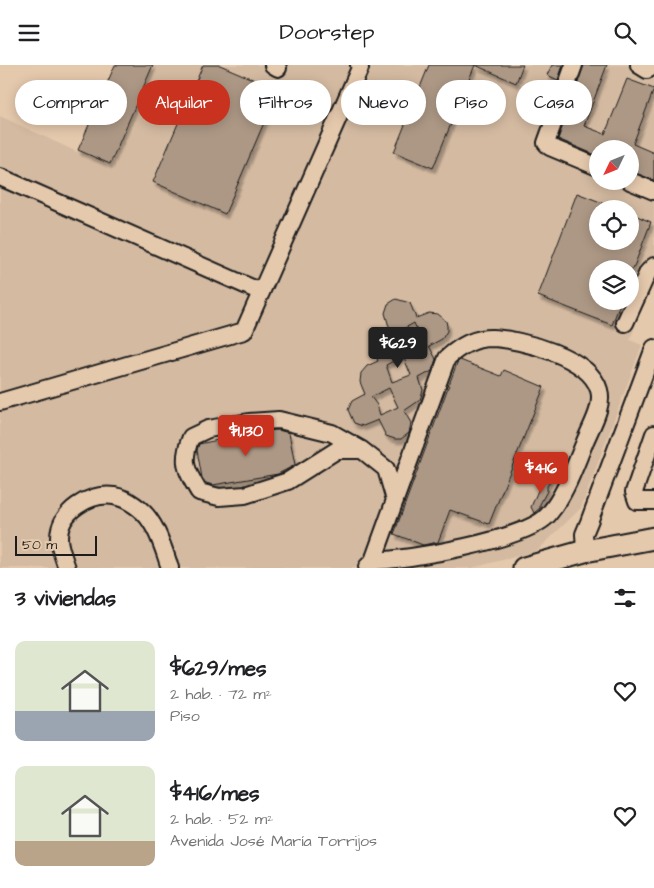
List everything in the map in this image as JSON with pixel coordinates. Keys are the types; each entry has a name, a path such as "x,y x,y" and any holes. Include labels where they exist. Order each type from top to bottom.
{"main road":[{"path":"524,568 585,551 654,538"}],"street":[{"path":"0,402 244,331 360,68 359,65"},
{"path":"574,65 546,143 550,147 589,163"},
{"path":"639,65 647,70 654,66"},
{"path":"0,177 261,293"},
{"path":"639,185 654,191"},
{"path":"625,323 648,272 654,266"},
{"path":"490,338 530,345 569,358 588,372 599,389 600,403 571,475 546,516 531,526 489,541 369,565 447,358 462,345 490,338"},
{"path":"585,551 584,534 588,522 653,355"},
{"path":"362,450 337,450 288,481 245,495 219,497 199,492 189,475 184,453 191,437 208,429 249,422 279,420 332,433 362,450 386,469 395,500"},
{"path":"654,434 634,492 637,501 654,501"},
{"path":"386,469 412,455"},
{"path":"67,568 59,538 64,519 77,504 95,498 114,496 132,503 151,521 170,568"}],"shaded area":[{"path":"115,65 654,65 654,283 644,302 630,340 642,345 581,508 537,551 472,568 0,568 0,116 15,123 15,125 19,125 77,152 89,125 127,125 127,80 108,80"}],"building":[{"path":"115,65 153,65 146,80 137,80 137,102 127,125 127,80 108,80"},
{"path":"203,65 220,65 255,80 240,80 240,125 263,125 225,214 153,182 177,125 230,125 230,80 197,80"},
{"path":"429,65 475,65 469,80 436,80 436,125 451,125 433,168 394,152 405,125 426,125 426,80 423,80"},
{"path":"475,65 523,65 516,83"},
{"path":"552,65 563,65 558,80 547,75"},
{"path":"584,65 607,65 592,105 592,80 579,80"},
{"path":"627,79 654,89 635,140 589,140 589,152 558,139 563,125 584,125 605,134"},
{"path":"89,125 127,125 110,164 78,150"},
{"path":"639,147 654,153 654,180 639,174"},
{"path":"577,193 595,200 589,200 589,250 639,250 639,217 651,222 636,260 589,260 589,310 618,310 612,325 538,296"},
{"path":"396,299 410,303 416,318 429,313 438,314 446,321 447,326 447,331 442,339 429,346 436,359 432,371 419,378 423,390 420,400 404,411 411,423 409,433 401,439 386,436 378,420 363,426 354,423 348,410 352,401 365,394 360,382 361,373 367,366 378,361 374,351 374,341 381,334 390,330 385,313 388,304","holes":["414,323 423,343 405,350 402,340 396,333","403,356 411,375 392,382 386,365","389,388 398,407 380,415 377,405 371,397"]},
{"path":"460,360 501,376 504,370 544,387 489,524 450,510 438,542 423,545 394,534 457,363"},
{"path":"278,430 289,433 295,465 278,474 213,485 206,483 202,478 197,450 199,444 261,431"},
{"path":"544,476 548,476 550,482 540,508 534,513 531,507"}]}
